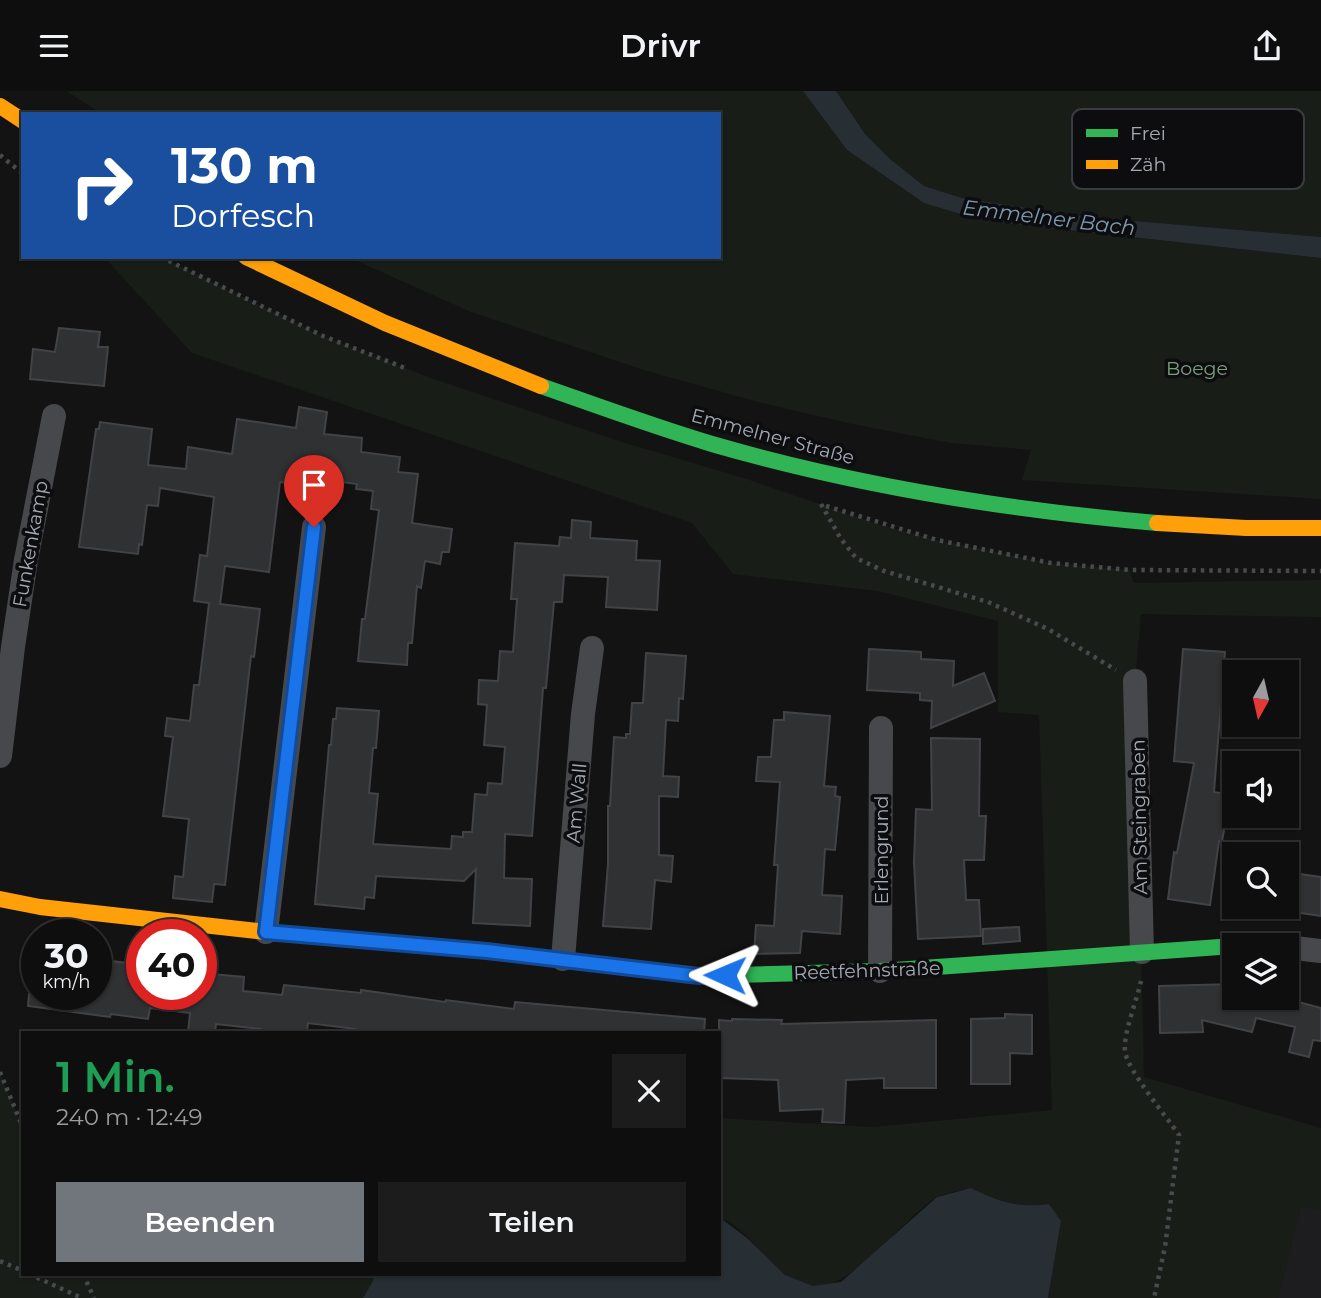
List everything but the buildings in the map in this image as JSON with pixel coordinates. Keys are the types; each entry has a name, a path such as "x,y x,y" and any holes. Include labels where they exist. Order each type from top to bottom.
{"street":[{"path":"0,106 21,120"},
{"name":"Emmelner Straße","path":"250,259 411,335 555,392 724,448 906,491 1085,517 1282,529 1321,528"},
{"name":"Funkenkamp","path":"0,756 26,560 54,416"},
{"path":"266,932 314,527"},
{"name":"Am Wall","path":"563,959 583,715 592,648"},
{"name":"Am Steingraben","path":"1135,681 1142,953"},
{"name":"Erlengrund","path":"880,971 881,729"},
{"name":"Reetfehnstraße","path":"0,899 40,907 266,932 563,959 699,976 880,971 1222,947"},
{"path":"1299,948 1321,951"}],"path":[{"path":"0,155 21,172"},
{"path":"821,504 841,539 856,558 884,571 988,602 1048,629 1135,681"},
{"path":"1142,953 1142,979 1126,1037 1125,1054 1179,1135 1166,1247 1154,1298"},
{"path":"0,1072 21,1123"},
{"path":"0,1261 21,1270"},
{"path":"33,1276 82,1298"},
{"path":"84,1276 94,1298"}],"shaded area":[{"path":"1301,1205 1321,1210 1321,1298 1278,1298"}],"green space":[{"name":"Boege","path":"66,91 803,91 847,150 924,203 1013,224 1321,258 1321,499 1022,480 1031,450 951,443 852,424 762,403 647,371 471,312 352,259 721,259 721,112 99,112"},
{"path":"836,91 1321,91 1321,237 1088,217 962,198 924,186 890,159 865,134"},
{"path":"106,259 165,259 323,336 428,377 619,441 747,479 874,523 937,540 1051,563 1130,570 1134,583 1321,580 1321,617 1141,614 1135,681 1144,1077 1321,1128 1321,1210 1301,1206 1278,1298 1048,1298 1061,1221 1049,1204 1009,1203 971,1188 935,1198 860,1266 828,1285 812,1286 785,1275 732,1223 721,1218 721,1118 872,1127 1052,1110 1039,715 998,712 998,621 878,591 733,574 692,523 192,353"},
{"path":"0,1072 21,1123 21,1276 374,1276 363,1298 0,1298"}],"water":[{"name":"Emmelner Bach","path":"803,91 836,91 865,134 890,159 924,186 962,198 1088,217 1321,237 1321,258 1013,224 964,215 924,203 847,150"},
{"path":"971,1188 1008,1203 1049,1204 1061,1221 1048,1298 363,1298 374,1276 721,1276 721,1218 747,1238 785,1275 813,1286 841,1282 937,1197"}],"traffic: fast":[{"path":"541,386 691,437 822,472 989,503 1157,523"},
{"path":"480,950 699,976 880,971 1222,947"}],"traffic: slow":[{"path":"0,106 21,120"},
{"path":"250,259 385,323 541,386"},
{"path":"1157,523 1246,528 1321,528"},
{"path":"0,899 40,907 266,932 480,950"}],"route":[{"path":"314,527 266,932 487,951 699,976 725,975"}]}
